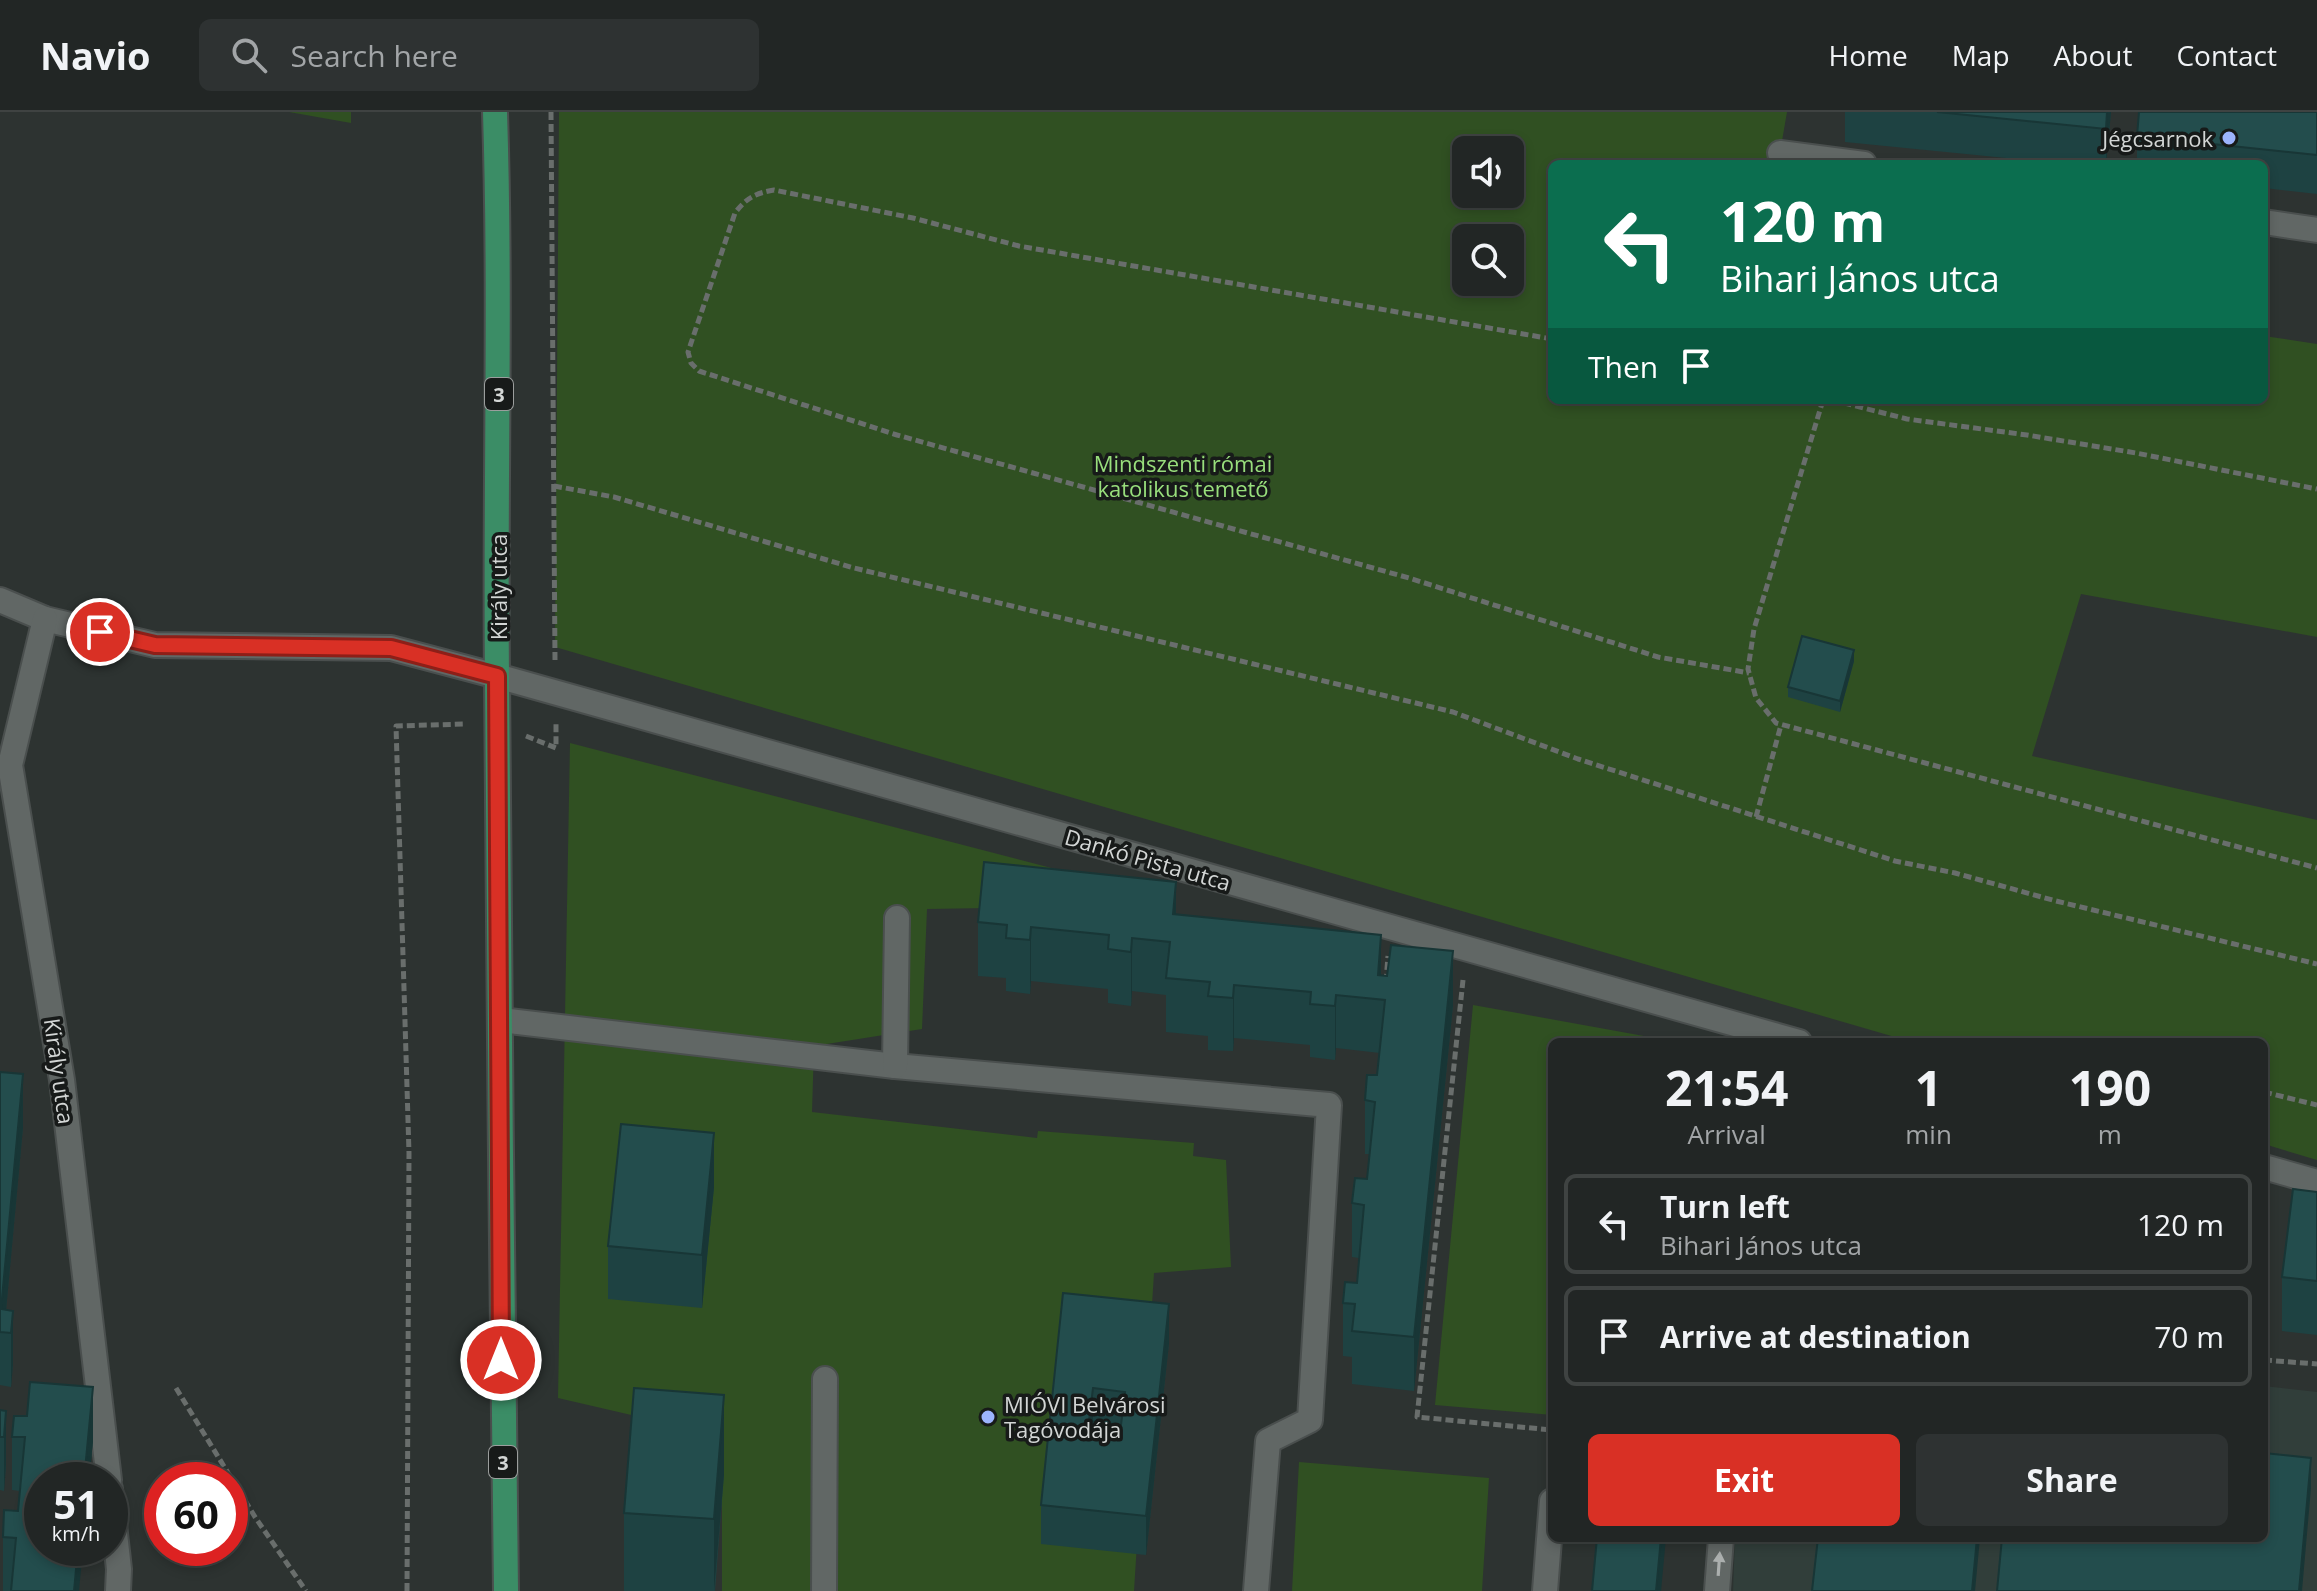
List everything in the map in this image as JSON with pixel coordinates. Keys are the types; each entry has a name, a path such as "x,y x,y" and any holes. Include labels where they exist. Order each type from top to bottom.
{"main road":[{"name":"Király utca","path":"495,112 499,235 497,676 501,1390 506,1591"}],"street":[{"path":"1780,153 1833,160"},
{"path":"2268,223 2317,230"},
{"name":"Dankó Pista utca","path":"0,600 45,619 155,645 391,648 556,692 1759,1037"},
{"name":"Király utca","path":"45,619 10,765 62,1080 107,1462"},
{"path":"895,1066 897,918"},
{"path":"500,1020 895,1066 1329,1105 1310,1420 1268,1441 1256,1591"},
{"path":"2268,1168 2317,1182"},
{"path":"824,1591 825,1379"},
{"path":"1545,1591 1549,1542"},
{"path":"1717,1591 1721,1542"},
{"path":"118,1591 119,1566"}],"path":[{"path":"407,1591 409,1153 396,726 442,723 498,725 556,748 551,112"},
{"path":"1548,338 1019,246 913,218 774,190 759,192 744,201 735,213 688,352 691,363 699,371 897,435 1409,578 1658,657 1749,673"},
{"path":"1822,404 1754,629 1749,673 1756,698 1776,723 2317,868"},
{"path":"1848,404 1907,419 2136,453 2317,489"},
{"path":"554,486 614,497 854,568 1453,712 1578,759 1895,861 1955,873 2071,905 2317,964"},
{"path":"1756,817 1782,725"},
{"path":"1385,994 1388,947"},
{"path":"1465,969 1417,1417 1548,1430"},
{"path":"2268,1093 2317,1105"},
{"path":"2268,1360 2317,1364"},
{"path":"176,1388 255,1517 306,1591"}],"shaded area":[{"path":"2268,1386 2317,1392 2317,1591 1733,1591 1735,1542 2268,1542"}],"green space":[{"path":"289,112 351,112 351,123"},
{"name":"Mindszenti római katolikus temető","path":"559,112 1787,112 1779,160 1548,160 1548,404 2268,404 2268,337 2317,344 2317,637 2081,594 2032,756 2317,820 2317,1160 2268,1145 2268,1038 1898,1038 555,647"},
{"path":"570,743 1063,871 1055,907 927,909 922,1029 814,1046 812,1112 1037,1138 1038,1131 1194,1143 1193,1156 1226,1160 1231,1267 1154,1273 1134,1591 722,1591 722,1436 558,1398"},
{"path":"1473,1005 1655,1038 1548,1038 1548,1415 1435,1405"},
{"path":"1299,1462 1489,1478 1482,1591 1292,1591"}],"building":[{"path":"1937,112 2107,112 2106,129"},
{"path":"2139,112 2317,112 2317,155 2137,136"},
{"path":"1802,636 1854,650 1840,701 1788,687"},
{"path":"984,862 1176,882 1173,914 1381,935 1378,975 1387,976 1391,945 1453,951 1414,1337 1352,1331 1355,1304 1343,1303 1345,1282 1357,1283 1364,1205 1352,1203 1355,1178 1367,1179 1375,1102 1365,1100 1367,1075 1377,1075 1385,1000 1336,995 1335,1006 1310,1004 1311,992 1234,985 1233,998 1208,996 1210,982 1166,978 1170,942 1132,938 1131,952 1108,949 1109,935 1031,927 1030,940 1006,938 1007,925 978,922"},
{"path":"0,1072 23,1074 1,1309 13,1311 11,1333 0,1332"},
{"path":"621,1124 714,1133 702,1255 608,1246"},
{"path":"2293,1189 2317,1192 2317,1281 2282,1277"},
{"path":"1063,1293 1169,1304 1146,1516 1041,1505","holes":["1093,1388 1125,1392 1121,1425 1089,1421"]},
{"path":"30,1382 93,1387 86,1462 24,1462 24,1566 76,1566 74,1591 11,1591 16,1538 3,1537 4,1510 18,1511 25,1437 12,1437 14,1416 27,1416"},
{"path":"634,1388 724,1395 714,1519 624,1513"},
{"path":"0,1410 6,1411 4,1437 0,1437"},
{"path":"2268,1453 2311,1458 2299,1591 1997,1591 2002,1542 2268,1542"},
{"path":"1597,1542 1661,1542 1656,1591 1592,1591"},
{"path":"1818,1542 1977,1542 1972,1591 1812,1591"}],"place":[{"name":"Jégcsarnok","path":"2229,138"},
{"name":"MIÓVI Belvárosi Tagóvodája","path":"988,1417"}],"route":[{"path":"100,632 155,645 391,648 497,676 501,1360"}]}
